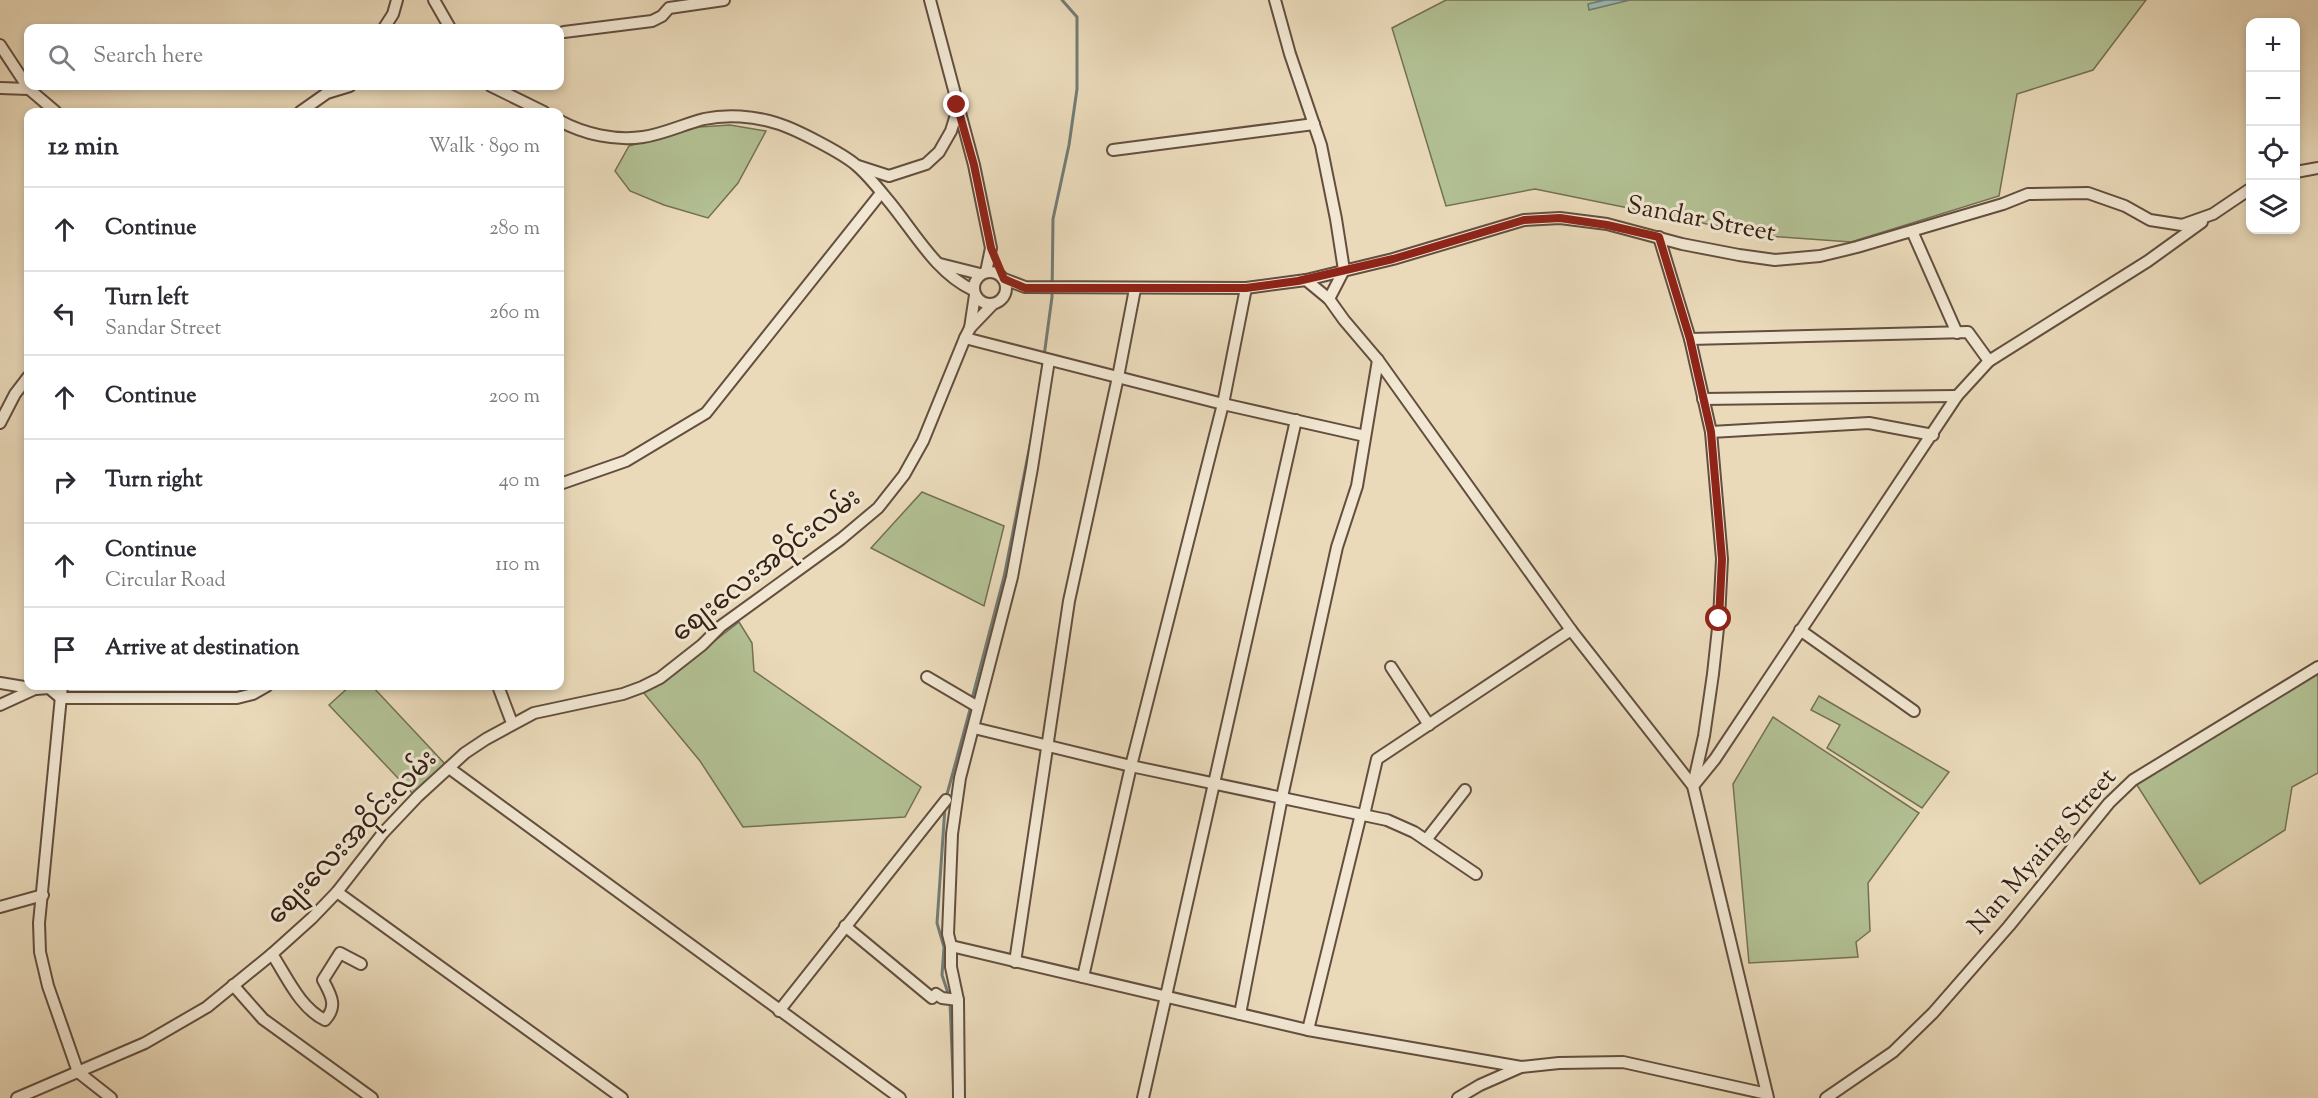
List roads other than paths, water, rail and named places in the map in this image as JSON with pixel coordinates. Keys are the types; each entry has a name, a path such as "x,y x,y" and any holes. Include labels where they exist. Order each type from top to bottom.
{"street":[{"path":"387,24 393,14 397,0"},
{"path":"434,0 448,24"},
{"path":"564,32 652,21 669,8 724,0"},
{"path":"930,0 974,165 991,248 1007,288 1004,296"},
{"path":"1275,0 1323,156 1344,270 1329,299"},
{"path":"0,45 24,80"},
{"path":"0,88 24,89"},
{"path":"31,90 51,108"},
{"path":"305,108 330,90"},
{"path":"501,90 537,108"},
{"path":"564,123 575,129 612,137 643,137 706,119 741,116 777,123 814,140 856,165 889,176 926,164 939,152 951,131 958,107"},
{"path":"1113,150 1314,124"},
{"path":"856,165 950,276 974,293 982,302 993,304"},
{"path":"2300,171 2318,168"},
{"name":"Sandar Street","path":"1025,288 1246,288 1306,280 1393,259 1524,220 1560,218 1607,225 1739,255 1775,260 1820,256 2003,204 2028,194 2088,193 2125,206 2150,220 2182,225 2212,214 2246,192"},
{"path":"564,483 626,460 706,413 881,193"},
{"path":"1693,786 1715,759 1957,396 1989,361 2148,261 2212,214"},
{"path":"1912,231 1957,333"},
{"path":"1659,237 1690,339 1711,432 1722,559 1719,619 1704,736 1693,786"},
{"path":"967,333 976,279 983,273 991,248"},
{"path":"940,264 983,273 997,273 1025,288"},
{"path":"951,946 1164,998 1308,1030 1521,1067 1559,1063 1623,1062 1768,1096 1693,786 1571,630 1378,360 1329,299 1306,280"},
{"path":"967,333 993,304 1004,296 1025,288"},
{"path":"1083,977 1131,766 1223,404 1246,288"},
{"path":"1016,962 1069,602 1135,289"},
{"path":"1690,339 1968,332 1989,361"},
{"path":"967,333 1045,359 1223,404 1365,436"},
{"name":"စျေးလေးအဝိုင်းလမ်း","path":"17,1098 162,1034 207,1007 272,954 337,892 383,833 418,796 465,753 512,723 534,713 623,694 660,678 702,645 721,626 841,539 878,508 904,475 923,441 967,333"},
{"path":"959,1098 956,1000 948,934 952,834 960,778 1012,577 1032,468 1045,359"},
{"path":"1240,1014 1282,797 1337,547 1357,486 1378,360"},
{"path":"0,423 24,382"},
{"path":"1703,399 1957,396"},
{"path":"1143,1098 1296,420"},
{"path":"1711,432 1869,423 1933,435"},
{"path":"1308,1030 1377,759 1571,630"},
{"path":"1800,630 1914,711"},
{"path":"1391,667 1429,725"},
{"name":"Nan Myaing Street","path":"1826,1098 1893,1052 1933,1012 2009,926 2109,803 2133,780 2318,667"},
{"path":"927,677 978,706"},
{"path":"0,683 24,686"},
{"path":"0,705 32,690"},
{"path":"51,690 61,698 237,698 260,690"},
{"path":"62,690 39,923 40,952 48,986 78,1072 111,1098"},
{"path":"500,690 512,723"},
{"path":"974,728 1131,766 1387,820 1414,832 1476,874"},
{"path":"449,768 900,1098"},
{"path":"1426,840 1465,790"},
{"path":"779,1011 946,800"},
{"path":"337,892 622,1098"},
{"path":"0,907 43,895"},
{"path":"845,926 932,998 936,994 942,998 956,1000"},
{"path":"272,954 302,1002 316,1016 325,1020 331,1014 334,999 323,980 340,953 361,964"},
{"path":"233,985 263,1019 372,1098"},
{"path":"1458,1098 1480,1085 1521,1067"}],"water":[{"path":"1605,0 1630,0 1589,10 1588,4"}],"waterway":[{"path":"1040,386 1052,297 1053,219 1069,145 1077,89 1077,17 1062,0"},
{"path":"972,699 1004,577 1031,440"},
{"path":"946,798 971,706"},
{"path":"945,807 937,923 944,947 942,975 949,996"},
{"path":"950,1003 954,1098"}]}
